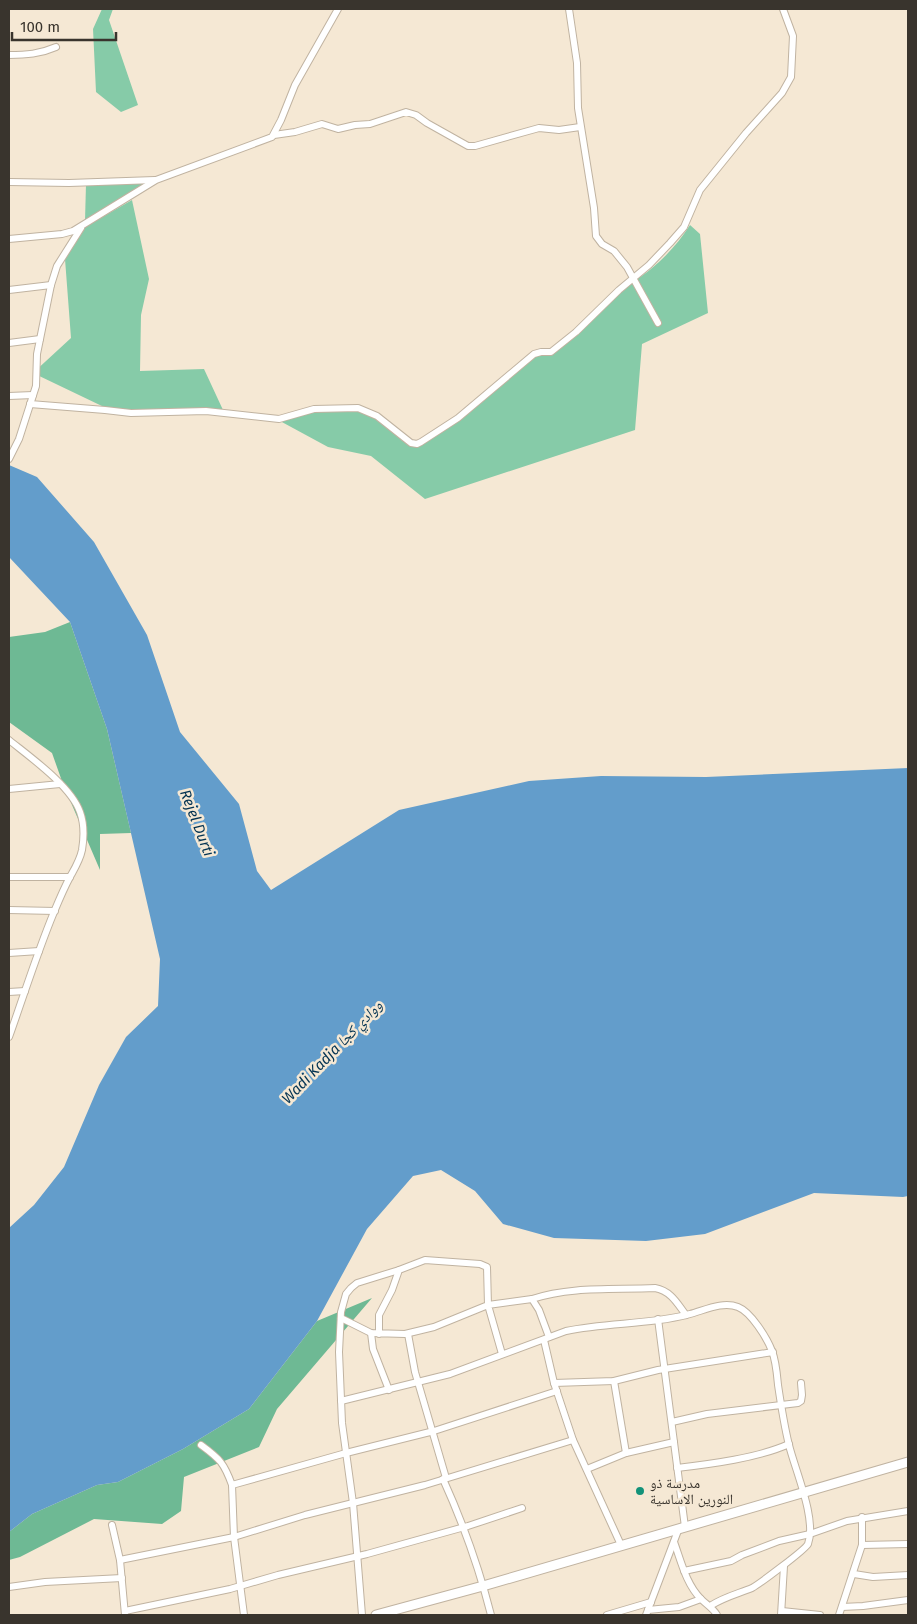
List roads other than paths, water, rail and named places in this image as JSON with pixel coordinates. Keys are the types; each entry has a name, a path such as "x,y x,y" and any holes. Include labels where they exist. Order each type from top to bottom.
{"main road":[{"path":"376,1615 483,1586 908,1462"}],"street":[{"path":"274,135 295,85 338,9"},
{"path":"569,9 577,63 580,127 594,208 596,236 602,244 614,251 620,258 658,323"},
{"path":"30,404 86,408 131,414 206,411 279,419 314,409 358,408 377,416 411,443 417,444 458,418 534,354 552,352 649,265 675,238 684,227 700,190 746,133 782,93 791,77 793,36 783,9"},
{"path":"9,55 30,55 56,47"},
{"path":"9,239 62,234 73,231 156,180 213,160 274,135 295,132 322,124 338,129 370,124 406,112 416,114 427,123 468,146 475,146 539,128 559,130 580,127"},
{"path":"9,182 68,183 156,180"},
{"path":"9,459 19,439 36,386 37,354 51,285 57,266 83,225"},
{"path":"9,290 51,285"},
{"path":"9,343 40,339"},
{"path":"9,396 33,395"},
{"path":"9,740 60,784 75,802 81,813 84,838 78,865 70,877 54,911 9,1037"},
{"path":"9,789 60,784"},
{"path":"9,877 70,877"},
{"path":"9,910 54,911"},
{"path":"9,953 39,951"},
{"path":"9,992 25,991"},
{"path":"362,1615 353,1503 341,1401 339,1352 342,1304 346,1294 357,1284 425,1260 484,1265 488,1267 488,1305 502,1354"},
{"path":"379,1334 379,1315 392,1290 398,1270"},
{"path":"341,1318 371,1333 408,1334 454,1320 488,1305 587,1290 655,1288 661,1289 672,1296 686,1315"},
{"path":"532,1299 539,1310 547,1338 554,1384 573,1440 620,1545"},
{"path":"341,1401 450,1374 566,1331 686,1315 722,1305 740,1307 754,1321 773,1352 788,1444 803,1493 810,1534 806,1547 784,1566 753,1587 728,1596 710,1606"},
{"path":"647,1613 674,1542 682,1527 672,1422 658,1319"},
{"path":"371,1333 374,1349 389,1390"},
{"path":"408,1334 414,1366 434,1431 444,1479 463,1527 491,1615"},
{"path":"554,1384 578,1381 614,1381 664,1370 773,1352"},
{"path":"614,1381 626,1453"},
{"path":"672,1422 708,1414 793,1404 801,1401 801,1383"},
{"path":"232,1485 434,1431 557,1391"},
{"path":"120,1560 234,1537 305,1515 401,1492 573,1440"},
{"path":"587,1469 626,1453 674,1442"},
{"path":"677,1468 764,1453 788,1444"},
{"path":"201,1445 219,1458 232,1485 234,1537 244,1615"},
{"path":"112,1525 120,1560 125,1613 358,1556 463,1527 522,1508"},
{"path":"684,1571 731,1561 779,1541 810,1534 862,1517 908,1510"},
{"path":"840,1615 862,1545 862,1517"},
{"path":"674,1542 684,1571 701,1599 717,1615"},
{"path":"862,1545 908,1544"},
{"path":"784,1566 782,1613 820,1615"},
{"path":"854,1574 873,1577 908,1575"},
{"path":"9,1587 45,1582 122,1578"},
{"path":"647,1613 679,1607 701,1599"},
{"path":"842,1607 908,1600"},
{"path":"607,1615 651,1602"}],"water":[{"path":"9,465 37,477 94,542 147,635 180,732 239,804 257,871 271,890 399,810 529,781 601,776 706,777 908,768 908,1196 814,1193 705,1234 646,1241 554,1238 503,1224 475,1191 441,1170 413,1176 367,1229 317,1321 249,1409 183,1449 118,1482 97,1485 32,1514 9,1532 9,1228 34,1205 64,1167 99,1085 126,1037 158,1006 160,959 107,729 70,622 9,557"}],"place":[{"name":"مدرسة ذو النورين الاساسية","path":"640,1491"}],"water label":[{"name":"Rejel Durti","path":"197,823"},
{"name":"Wadi Kadja ووادي كجا","path":"332,1052"}]}
